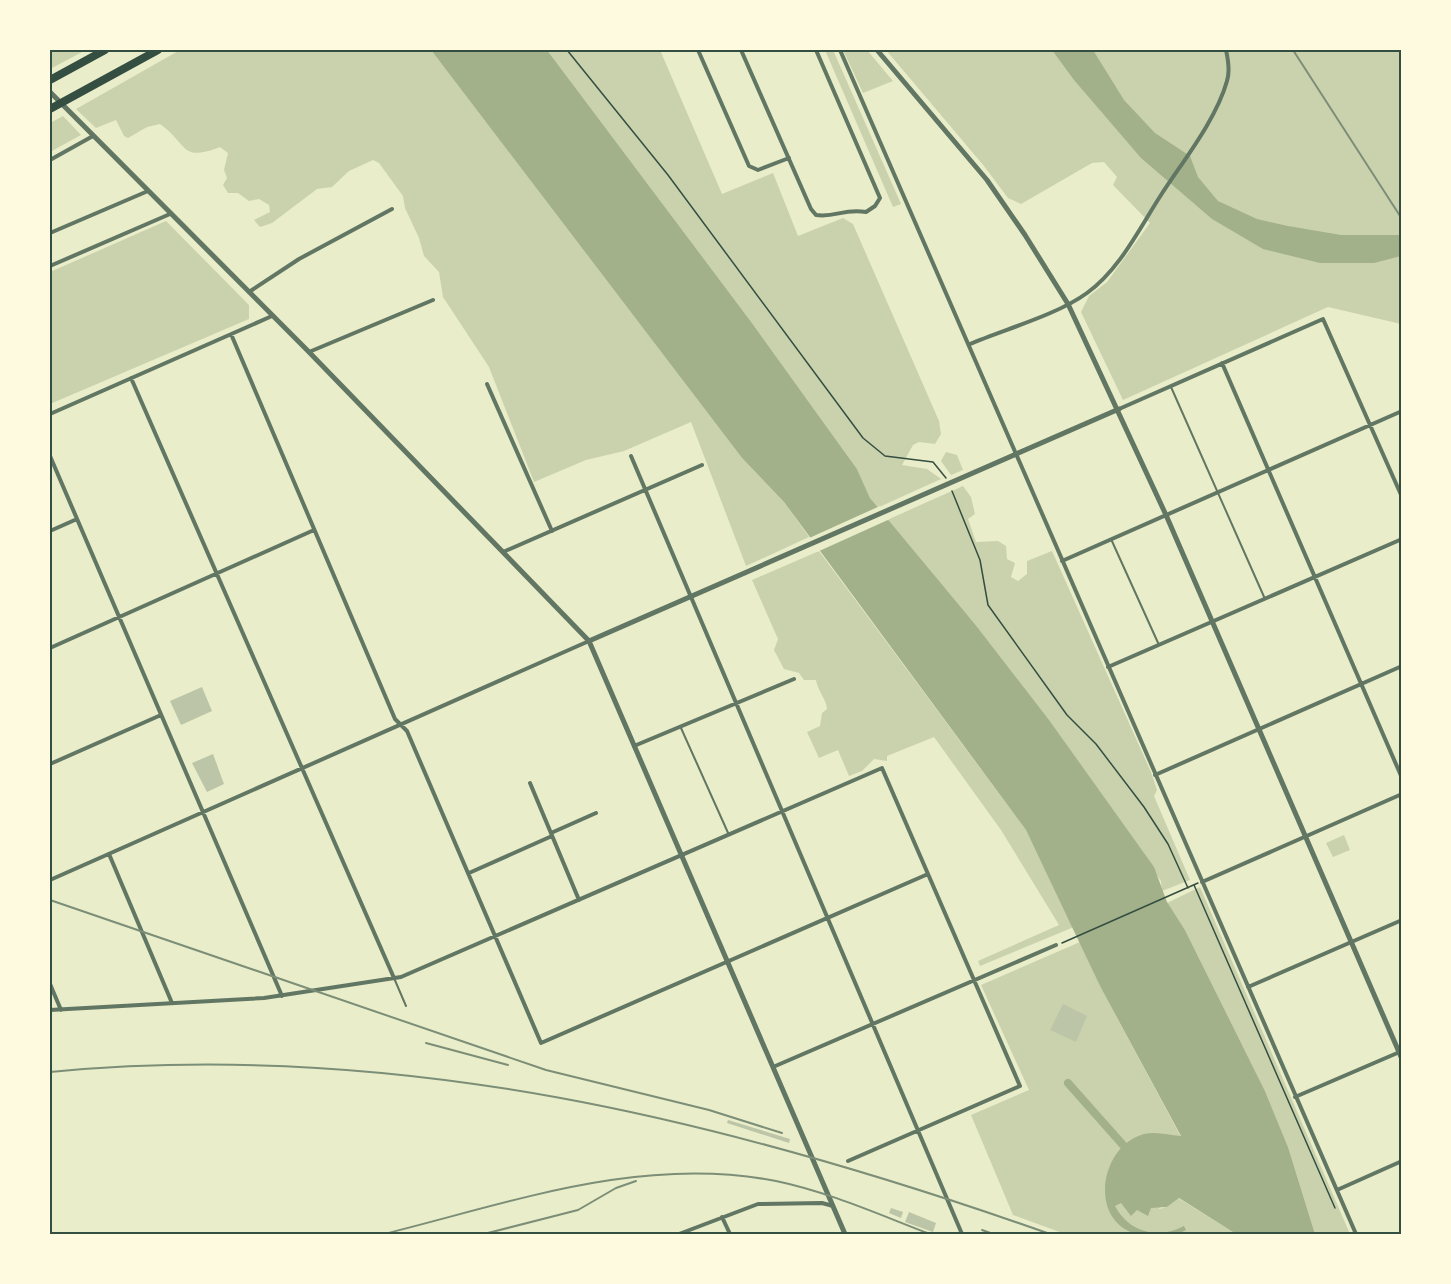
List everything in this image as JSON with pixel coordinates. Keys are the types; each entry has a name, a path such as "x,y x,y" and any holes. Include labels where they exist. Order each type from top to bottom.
{"highway":[{"path":"50,80 105,50"},
{"path":"50,109 158,50"}],"street":[{"path":"698,50 749,166 758,170 789,158"},
{"path":"741,50 816,215 826,217 846,210 867,212 880,198 816,50"},
{"path":"840,50 1356,1234"},
{"path":"877,50 987,180 1068,304 1119,409 1166,515 1400,1051 1401,1059"},
{"path":"970,345 1068,304 1088,292 1107,274 1129,247 1190,152 1222,96 1228,78 1226,50"},
{"path":"50,92 309,352 589,641 845,1234"},
{"path":"50,160 93,136"},
{"path":"50,233 148,191"},
{"path":"248,292 299,258 392,209"},
{"path":"50,266 170,214"},
{"path":"309,352 433,300"},
{"path":"50,414 272,316"},
{"path":"50,880 1323,319 1401,497"},
{"path":"231,334 395,719 407,731 541,1043 928,874"},
{"path":"1222,363 1401,778"},
{"path":"131,378 394,978"},
{"path":"488,384 552,531"},
{"path":"1062,561 1401,411"},
{"path":"50,456 282,996"},
{"path":"631,456 962,1234"},
{"path":"502,552 702,465"},
{"path":"50,531 77,519"},
{"path":"50,648 314,530"},
{"path":"1108,667 1401,539"},
{"path":"1155,774 1401,666"},
{"path":"634,746 794,679"},
{"path":"50,764 161,715"},
{"path":"50,1010 282,996 394,978 882,768 1020,1086 848,1161"},
{"path":"530,783 579,900"},
{"path":"1202,882 1401,794"},
{"path":"469,873 596,813"},
{"path":"109,854 172,1004"},
{"path":"1248,987 1401,920"},
{"path":"773,1067 1056,945"},
{"path":"50,984 61,1010"},
{"path":"1295,1097 1400,1051"},
{"path":"1337,1190 1401,1161"},
{"path":"679,1234 743,1208 771,1203 822,1203 833,1206"},
{"path":"722,1218 730,1234"}],"lane":[{"path":"1171,386 1264,599"},
{"path":"1111,539 1158,645"},
{"path":"681,726 729,835"},
{"path":"394,978 406,1006"}],"path":[{"path":"567,50 668,175 863,438 885,456 933,462 946,478"},
{"path":"952,492 980,560 988,605 1067,715 1096,744 1144,807 1168,844 1188,888"},
{"path":"1066,941 1194,885 1335,1208"}],"shaded area":[{"path":"50,50 86,50 50,69"},
{"path":"180,50 431,50 742,458 784,502 809,537 746,566 691,422 624,451 586,460 534,482 489,367 443,297 439,272 424,256 419,238 405,208 403,196 379,163 373,160 349,171 332,187 317,189 272,223 260,227 254,220 270,212 269,205 259,199 249,201 238,193 228,193 223,185 227,178 224,170 228,153 220,147 198,153 191,152 160,124 147,127 128,138 124,136 116,120 96,128 76,109"},
{"path":"431,50 547,50 752,323 857,469 870,498 974,623 1049,720 1154,867 1167,902 1185,930 1265,1091 1288,1147 1315,1234 1236,1234 1179,1198 1167,1207 1151,1208 1148,1216 1137,1210 1131,1216 1121,1203 1115,1206 1128,1222 1145,1231 1164,1232 1184,1226 1186,1230 1179,1233 1136,1234 1121,1226 1111,1214 1106,1199 1106,1182 1110,1167 1118,1152 1129,1141 1144,1134 1181,1136 1101,988 1026,830 784,502 742,458"},
{"path":"547,50 660,50 722,194 773,173 798,236 843,218 853,224 939,421 941,434 935,444 919,442 913,445 902,465 927,469 941,479 877,508 857,469 752,323"},
{"path":"825,50 833,50 901,204 893,207"},
{"path":"843,50 867,50 893,81 863,93"},
{"path":"886,50 1401,50 1401,324 1328,307 1123,400 1081,312 1089,296 1107,282 1150,223 1113,185 1117,177 1104,162 1092,163 1021,204 1008,198 984,166"},
{"path":"1052,50 1093,50 1124,100 1155,133 1190,156 1198,177 1218,201 1257,219 1288,226 1341,235 1401,235 1401,256 1374,263 1320,263 1263,249 1212,219 1141,158 1074,80"},
{"path":"63,116 81,135 50,152 50,123"},
{"path":"166,221 249,305 249,319 50,404 50,272"},
{"path":"946,452 957,455 963,470 951,475 941,461"},
{"path":"963,486 971,497 975,514 968,519 976,542 998,541 1006,546 1007,559 1015,563 1011,577 1018,581 1027,574 1027,561 1052,551 1151,772 1157,790 1154,796 1190,880 1162,891 1161,881 974,623 887,520"},
{"path":"819,551 1026,830 1074,927 980,966 978,961 1059,925 1001,830 934,737 887,756 887,761 874,759 862,771 849,776 838,750 819,758 807,732 820,726 822,713 827,709 825,702 816,680 804,680 799,673 784,669 774,650 778,639 752,580"},
{"path":"1344,835 1350,850 1333,857 1326,843"},
{"path":"1200,887 1350,1234 1315,1234 1288,1147 1265,1091 1185,930 1167,903"},
{"path":"1080,942 1101,988 1181,1137 1159,1209 1167,1207 1178,1198 1236,1234 1065,1234 1013,1215 971,1115 1029,1090 981,985"}],"pier":[{"path":"880,506 890,519 817,552 807,539"}],"building":[{"path":"202,687 212,711 181,725 170,701"},
{"path":"213,754 224,784 207,792 192,763"},
{"path":"1063,1004 1087,1016 1076,1042 1050,1030"},
{"path":"728,1120 790,1139 789,1143 727,1123"},
{"path":"891,1208 903,1212 901,1218 889,1213"},
{"path":"909,1212 936,1223 933,1232 905,1222"}],"waterway":[{"path":"1068,1083 1123,1145"}],"railway":[{"path":"1293,50 1402,219"},
{"path":"50,900 546,1070 709,1110 782,1133"},
{"path":"426,1043 508,1065"},
{"path":"50,1072 179,1065 307,1067 433,1078 558,1098 682,1124 805,1156 928,1193 1050,1234"},
{"path":"384,1234 529,1196 627,1178 676,1174 726,1175 776,1181 815,1191 930,1234"},
{"path":"484,1234 578,1210 616,1188 636,1181"},
{"path":"982,1230 993,1234"}]}
